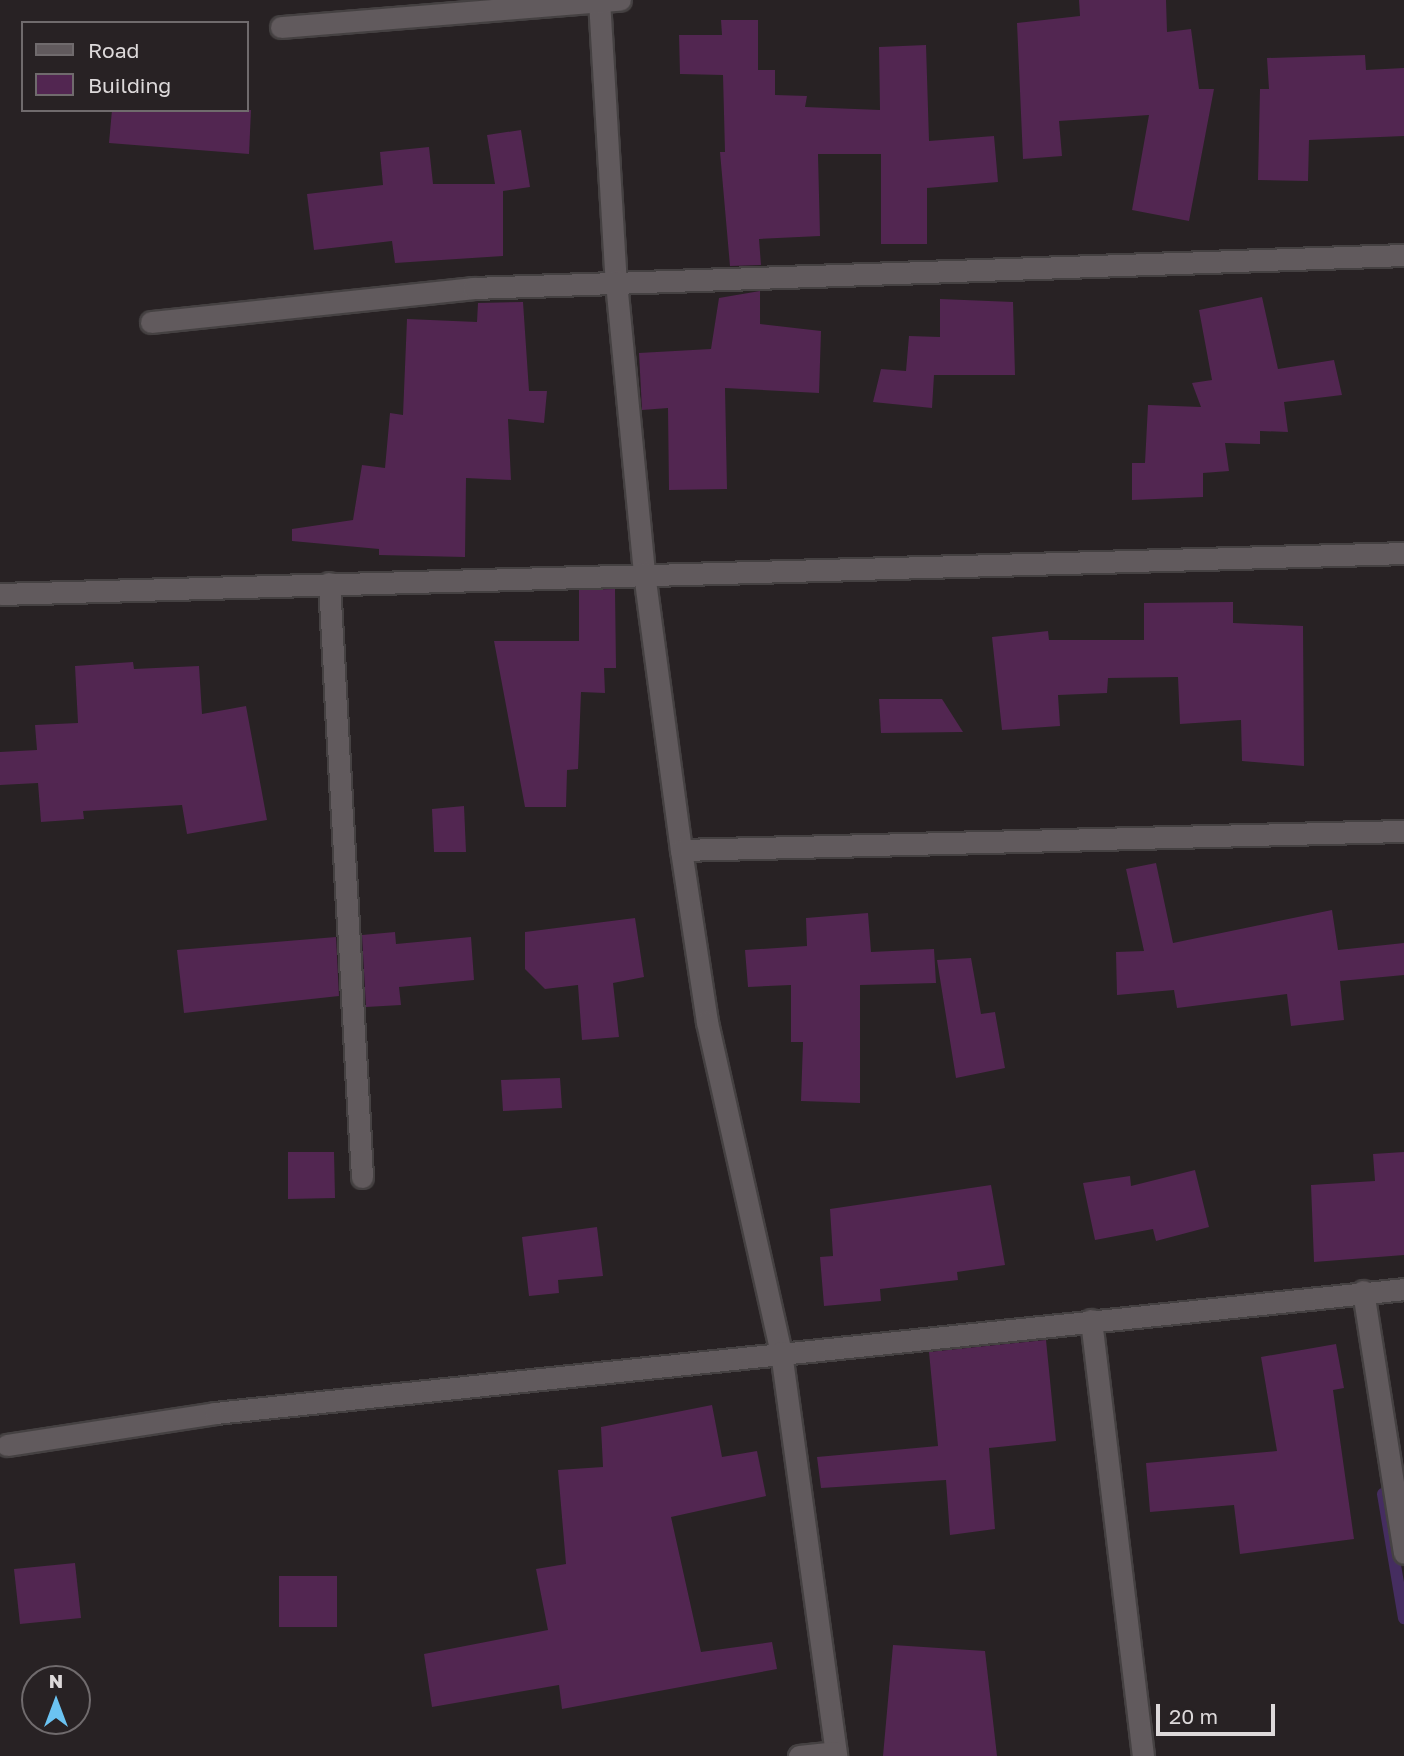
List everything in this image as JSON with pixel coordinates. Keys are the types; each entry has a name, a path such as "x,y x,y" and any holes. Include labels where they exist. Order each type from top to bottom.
{"street":[{"path":"281,27 606,0 616,282 644,573 707,1022 781,1352 835,1754 799,1756"},
{"path":"151,322 473,288 1404,255"},
{"path":"0,594 1404,552"},
{"path":"328,583 362,1177"},
{"path":"681,850 1404,831"},
{"path":"7,1445 215,1413 1363,1291 1404,1289"},
{"path":"1363,1291 1404,1553"},
{"path":"1091,1320 1143,1756"}],"building":[{"path":"1079,0 1166,0 1167,32 1191,29 1199,89 1214,89 1189,221 1132,210 1149,115 1059,121 1062,156 1023,159 1017,23 1080,16"},
{"path":"721,20 758,20 758,70 775,70 775,95 807,96 805,107 880,110 879,47 926,45 929,141 994,136 998,182 927,188 927,244 881,244 881,154 818,154 820,236 759,239 761,265 730,266 720,152 725,152 723,75 680,74 679,35 722,35"},
{"path":"1365,55 1366,70 1404,68 1404,136 1309,140 1308,181 1258,180 1260,89 1269,89 1267,58"},
{"path":"251,110 249,154 109,143 112,112"},
{"path":"521,130 530,187 503,191 503,256 395,263 392,241 314,250 307,194 383,185 380,152 429,147 433,184 495,184 487,135"},
{"path":"760,291 760,324 821,331 819,393 725,388 727,489 669,490 668,408 642,410 639,353 711,349 719,298"},
{"path":"1262,297 1278,369 1334,360 1342,395 1284,402 1288,432 1260,431 1260,444 1225,443 1229,471 1203,473 1203,497 1132,500 1132,463 1145,463 1148,405 1201,407 1192,383 1212,380 1199,310"},
{"path":"940,299 1013,302 1015,375 934,375 932,408 873,402 881,369 906,371 909,336 940,337"},
{"path":"523,302 529,391 547,391 544,423 508,419 511,480 466,478 465,557 379,555 379,549 292,541 292,529 353,520 362,465 385,468 390,413 403,415 407,319 477,322 478,303"},
{"path":"615,589 616,668 604,668 605,693 581,692 578,769 567,770 566,807 525,807 494,641 579,641 579,590"},
{"path":"1233,602 1233,623 1303,626 1304,766 1242,761 1241,720 1180,724 1178,677 1108,678 1107,693 1058,695 1060,726 1002,730 992,637 1048,631 1049,640 1144,640 1144,603"},
{"path":"133,662 134,669 199,666 202,714 246,706 267,820 187,834 182,805 83,811 84,819 41,822 38,783 0,785 0,752 37,750 35,725 78,723 75,666"},
{"path":"879,699 942,699 963,732 881,733"},
{"path":"464,806 466,852 434,852 432,809"},
{"path":"1156,863 1173,943 1332,910 1338,950 1404,943 1404,975 1340,981 1344,1020 1291,1026 1287,994 1177,1008 1174,990 1117,995 1116,952 1144,951 1126,869"},
{"path":"868,913 871,952 934,949 936,983 860,985 860,1103 801,1101 803,1042 791,1042 791,985 748,987 745,950 807,946 806,918"},
{"path":"635,918 644,977 613,983 619,1037 582,1040 578,985 545,989 525,969 525,932"},
{"path":"395,932 396,944 471,937 474,980 399,987 401,1005 366,1007 362,935"},
{"path":"336,937 339,996 184,1013 177,950"},
{"path":"971,958 981,1014 995,1012 1005,1068 956,1078 937,960"},
{"path":"560,1078 562,1108 503,1111 501,1080"},
{"path":"288,1152 334,1152 335,1198 288,1199"},
{"path":"1404,1152 1404,1255 1314,1262 1311,1185 1375,1181 1373,1154"},
{"path":"1195,1170 1209,1227 1156,1241 1153,1229 1095,1240 1083,1183 1130,1176 1131,1186"},
{"path":"991,1185 1005,1265 957,1272 958,1280 880,1289 881,1301 824,1306 820,1257 833,1256 830,1209"},
{"path":"597,1227 603,1276 558,1280 559,1293 529,1296 522,1237"},
{"path":"1046,1340 1056,1441 989,1448 995,1529 950,1535 946,1480 821,1488 817,1457 938,1446 929,1352"},
{"path":"1336,1344 1344,1388 1333,1390 1354,1539 1240,1554 1234,1505 1150,1512 1146,1463 1277,1451 1261,1357"},
{"path":"712,1405 722,1457 757,1451 766,1496 671,1517 701,1652 772,1642 777,1669 562,1709 559,1685 432,1707 424,1654 548,1630 536,1569 566,1564 558,1470 603,1467 601,1427"},
{"path":"75,1563 81,1618 20,1624 14,1569"},
{"path":"279,1576 337,1576 337,1627 279,1627"},
{"path":"893,1645 985,1651 997,1756 883,1756"}],"waterway":[{"path":"1383,1494 1404,1618"}]}
